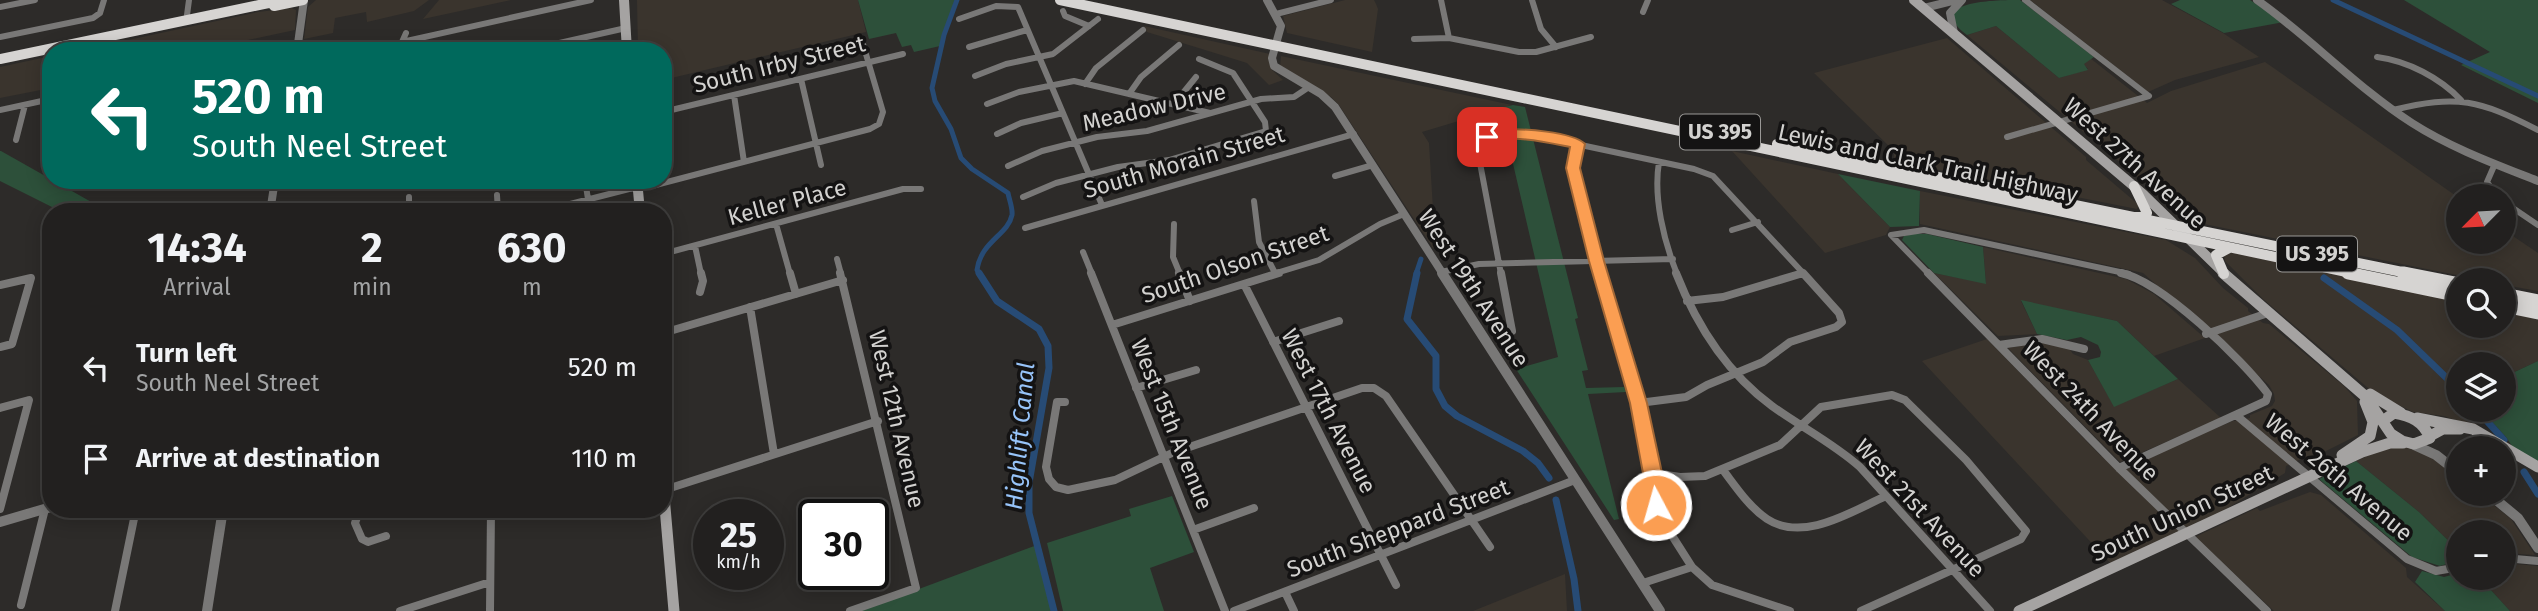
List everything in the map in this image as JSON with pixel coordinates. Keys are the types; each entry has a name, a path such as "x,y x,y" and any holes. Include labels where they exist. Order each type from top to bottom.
{"highway":[{"path":"91,42 283,0"},
{"path":"107,42 303,0"},
{"name":"Lewis and Clark Trail Highway","path":"1084,0 2446,293"},
{"name":"Lewis and Clark Trail Highway","path":"1061,6 1277,43 2446,281"},
{"path":"0,62 42,53"},
{"path":"0,62 42,55"},
{"path":"2087,208 2144,217 2147,213 2145,206 2134,186"},
{"path":"2224,274 2216,256 2223,249 2229,248"},
{"path":"2516,296 2538,301"},
{"path":"2516,308 2538,313"}],"main road":[{"path":"624,0 627,42"},
{"name":"West 27th Avenue","path":"1919,4 2134,186 2224,274 2366,397 2394,436 2409,443"},
{"path":"2327,364 2331,372 2362,398 2373,422 2370,436 2361,444 2342,453 2341,461"},
{"name":"West 27th Avenue","path":"2327,364 2338,366 2379,401 2407,415"},
{"path":"2384,422 2390,414 2407,415 2465,426 2484,436"},
{"path":"2407,415 2423,425 2430,437"},
{"name":"South Union Street","path":"2362,452 2380,436 2384,422"},
{"name":"South Union Street","path":"2019,611 2362,452 2390,443 2425,443 2443,429 2460,429 2479,436"},
{"path":"2516,454 2538,467"},
{"path":"666,518 674,611"}],"street":[{"path":"0,7 35,0"},
{"path":"0,37 97,16 104,0"},
{"path":"187,15 189,0"},
{"path":"298,42 303,0"},
{"path":"402,42 591,0"},
{"path":"1267,0 1276,13 1331,0"},
{"path":"1441,0 1449,38"},
{"path":"1532,0 1541,29 1556,47"},
{"path":"1643,12 1648,0"},
{"path":"1919,4 1933,0"},
{"path":"1919,4 1956,0"},
{"path":"1954,33 1950,13 1952,7 1962,0"},
{"path":"2007,137 2149,96 2025,0"},
{"path":"2257,0 2297,28 2393,110 2442,141 2494,166 2538,181"},
{"path":"959,19 983,10 1016,5 1102,205"},
{"path":"1061,6 1065,16 1089,26"},
{"name":"West 19th Avenue","path":"1276,13 1281,26 1272,58 1274,66 1329,100 1354,134 1660,611"},
{"path":"975,76 1006,64 1053,54 1098,19"},
{"path":"564,42 626,28"},
{"path":"969,47 1027,30"},
{"path":"1085,84 1096,68 1143,30"},
{"path":"402,42 406,33"},
{"path":"1414,39 1449,38 1518,52 1556,47 1591,37"},
{"path":"672,177 744,162 870,129 879,124 883,112 863,44"},
{"path":"1129,94 1141,77 1179,45"},
{"name":"South Irby Street","path":"672,110 903,54"},
{"path":"2377,57 2393,59 2437,80 2460,100"},
{"path":"1023,197 1056,183 1124,166 1170,160 1263,134 1267,125 1233,74 1199,59"},
{"path":"1174,104 1187,85 1196,78"},
{"path":"801,79 821,165"},
{"path":"987,104 1018,92 1067,81 1211,113"},
{"name":"Meadow Drive","path":"1008,166 1042,151 1097,137 1147,131 1252,101 1294,97 1309,88"},
{"path":"734,95 744,162"},
{"path":"2393,110 2444,100 2460,100 2495,109 2538,130"},
{"path":"0,110 42,101"},
{"path":"16,139 25,105"},
{"path":"997,134 1021,123 1063,113"},
{"path":"1512,331 1476,142 1487,137 1515,133 1578,144 1713,177 1726,187 1839,313 1842,322 1836,327 1790,342 1763,362 1681,398 1639,403"},
{"name":"South Morain Street","path":"1025,228 1354,134"},
{"path":"1578,144 1573,168 1639,403 1659,514 1692,567 1712,585 1768,608 1790,611"},
{"name":"West 21st Avenue","path":"1659,162 1656,184 1664,233 1687,301 1703,331 1736,373 1760,397 1853,460 1990,611"},
{"path":"1335,176 1373,165"},
{"path":"2488,184 2494,166"},
{"path":"586,189 588,199"},
{"path":"573,203 621,189"},
{"name":"Keller Place","path":"672,252 902,189 922,189"},
{"path":"497,195 497,203"},
{"path":"409,197 409,203"},
{"path":"1254,201 1259,242 1275,274"},
{"path":"2516,210 2538,225"},
{"name":"South Olson Street","path":"1112,325 1330,256 1360,239 1374,225 1404,214"},
{"path":"1732,230 1758,222"},
{"path":"776,224 796,294"},
{"path":"1174,225 1173,257 1189,301"},
{"name":"West 24th Avenue","path":"2206,334 2155,289 2132,275 1924,230 1891,235 2119,468 2267,611"},
{"path":"695,246 703,281 700,292"},
{"name":"West 15th Avenue","path":"1083,252 1225,611"},
{"name":"West 12th Avenue","path":"837,259 916,588 850,611"},
{"path":"1441,272 1472,265 1673,259"},
{"path":"1687,301 1723,297 1803,273"},
{"path":"0,285 31,278 12,344 0,347"},
{"path":"672,330 843,280"},
{"name":"West 17th Avenue","path":"1244,284 1396,585"},
{"path":"750,307 774,454"},
{"path":"2206,334 2269,313"},
{"path":"1273,342 1339,321"},
{"path":"2119,468 2266,401 2268,394 2253,375 2206,334"},
{"path":"1999,345 2033,337 2055,340 2084,349"},
{"path":"1136,388 1196,370"},
{"path":"1065,402 1057,402 1046,467 1049,479 1066,490 1084,489 1157,464 1172,453 1362,388 1374,387 1386,396 1474,519 1490,547"},
{"path":"1653,473 1693,477 1723,470 1780,445 1821,407 1885,395 1898,396 1971,466 2026,531 2021,539 1861,611"},
{"path":"0,408 29,400 0,509"},
{"name":"West 26th Avenue","path":"2236,415 2401,555 2419,566 2446,570"},
{"path":"672,486 878,421"},
{"path":"2430,437 2446,457"},
{"path":"2409,443 2446,463"},
{"path":"1723,470 1767,520 1794,530 1815,526 1886,496"},
{"name":"South Sheppard Street","path":"1234,611 1575,480"},
{"path":"2504,506 2518,518 2538,548"},
{"path":"1193,530 1254,508"},
{"path":"0,522 42,510"},
{"path":"21,605 45,518"},
{"path":"115,611 134,518"},
{"path":"207,611 222,518"},
{"path":"357,518 355,523 362,539 368,542 386,536"},
{"path":"490,611 491,518"},
{"path":"2516,559 2538,561"},
{"path":"1643,583 1692,567"},
{"path":"400,611 490,582"},
{"path":"1285,592 1294,611"}],"shaded area":[{"path":"316,0 429,0 414,11 367,22 366,12 335,18 333,33 304,39 308,7"},
{"path":"439,0 511,0 423,19"},
{"path":"637,0 858,0 866,32 672,78 672,42 638,42"},
{"path":"1345,0 1374,0 1378,9 1372,52 1287,33 1283,16"},
{"path":"2030,0 2162,0 2223,33 2259,57 2175,80 2148,92"},
{"path":"291,8 296,10 295,30 238,42 119,42 258,12"},
{"path":"1144,26 1270,54 1272,70 1283,80 1269,85 1247,63 1147,32"},
{"path":"1996,26 2059,78 2088,69 2083,64 2090,58 2147,103 2171,91 2265,62 2446,189 2446,254 2516,254 2516,238 2538,253 2538,291 2516,287 2516,268 2446,268 2446,273 2204,224 2174,207 1967,35"},
{"path":"1947,38 2086,157 2086,160 2139,205 2137,209 1894,161 1894,151 1814,73"},
{"path":"1281,56 1512,105 1422,132 1429,143 1433,209 1443,229 1443,237 1438,247 1433,248 1339,105 1331,97 1280,67"},
{"path":"42,58 42,90 0,98 0,67"},
{"path":"1732,151 1838,174 1890,227 1886,235 1825,253"},
{"path":"1920,191 2166,240 2195,258 2223,288 2248,308 2248,311 2263,323 2269,324 2344,386 2357,401 2358,435 2308,460 2301,459 2286,466 2285,473 2185,534 2114,567 1922,361 1987,339 2101,456 2106,454 2119,468 2233,421 2250,418 2250,415 2272,406 2275,401 2274,394 2269,385 2143,273 1920,224"},
{"path":"1983,247 2126,279 2154,294 2205,338 2154,356 2117,321 2021,301 2037,334 1998,336 1934,273 1986,283"},
{"path":"2233,252 2446,297 2446,338 2516,338 2516,312 2538,317 2538,361 2516,371 2516,352 2446,352 2446,417 2413,412 2374,393 2263,299 2225,261 2224,256"},
{"path":"2042,342 2069,348 2073,354 2088,360 2114,406 2178,379 2221,418 2120,462 2008,348"},
{"path":"2460,422 2474,422 2482,430"},
{"path":"2393,444 2424,451 2446,467 2446,506 2495,506 2512,520 2446,520 2446,538 2419,512 2356,461"},
{"path":"2310,492 2321,495 2406,568 2407,577 2445,611 2274,611 2195,537 2257,508 2260,511"},
{"path":"2516,526 2535,555 2516,554"},
{"path":"2516,564 2538,566 2538,611 2510,611 2491,590 2516,590"},
{"path":"1565,574 1567,611 1473,611"}],"green space":[{"path":"858,0 955,0 940,46 914,52 911,45 902,47 896,33 869,39"},
{"path":"2020,0 2094,57 2084,64 2088,70 2059,78 1996,26 1967,35 1955,23 1953,15 1958,9 1969,4"},
{"path":"2180,0 2250,0 2284,22 2224,33 2171,4"},
{"path":"2404,0 2538,0 2538,103 2461,65 2490,52"},
{"path":"1513,105 1525,107 1578,318 1575,319 1588,370 1582,371 1586,388 1624,387 1626,392 1588,394 1619,519 1614,520 1516,369 1558,357 1500,108"},
{"path":"0,151 42,175 42,189 68,189 93,203 44,203 0,181"},
{"path":"1838,174 1920,191 1919,226 1890,227"},
{"path":"1927,234 1983,247 1986,284 1934,273 1902,240 1904,236"},
{"path":"2021,300 2117,321 2178,379 2114,407 2088,360 2100,357 2098,345 2081,337 2067,340 2037,334"},
{"path":"2538,361 2538,464 2516,452 2516,436 2505,436 2492,422 2516,422 2516,371"},
{"path":"2356,461 2419,512 2446,538 2446,564 2440,566 2412,557 2319,479"},
{"path":"1172,496 1194,552 1150,568 1164,611 1063,611 1047,543 1131,516 1129,509"},
{"path":"1037,545 1051,611 860,611"},
{"path":"2422,571 2446,576 2446,590 2491,590 2510,611 2445,611 2415,582"}],"waterway":[{"name":"Highlift Canal","path":"957,0 944,35 932,88 935,101 951,129 961,158 972,169 1008,193 1012,210 1010,222 979,260 977,270 980,274"},
{"path":"2333,0 2538,96"},
{"path":"1416,274 1421,259"},
{"name":"Highlift Canal","path":"979,273 997,301 1039,329 1048,346 1049,368 1029,483 1029,513 1054,611"},
{"path":"1417,273 1407,319 1436,356 1436,389 1445,406 1457,416 1523,451 1538,463 1549,478"},
{"path":"2324,278 2397,330 2446,377"},
{"path":"2488,422 2500,436"},
{"path":"2524,472 2538,494"},
{"path":"1556,500 1574,579 1578,611"}],"route":[{"path":"1487,137 1528,134 1578,144 1573,168 1639,403 1653,473 1656,505"}]}
